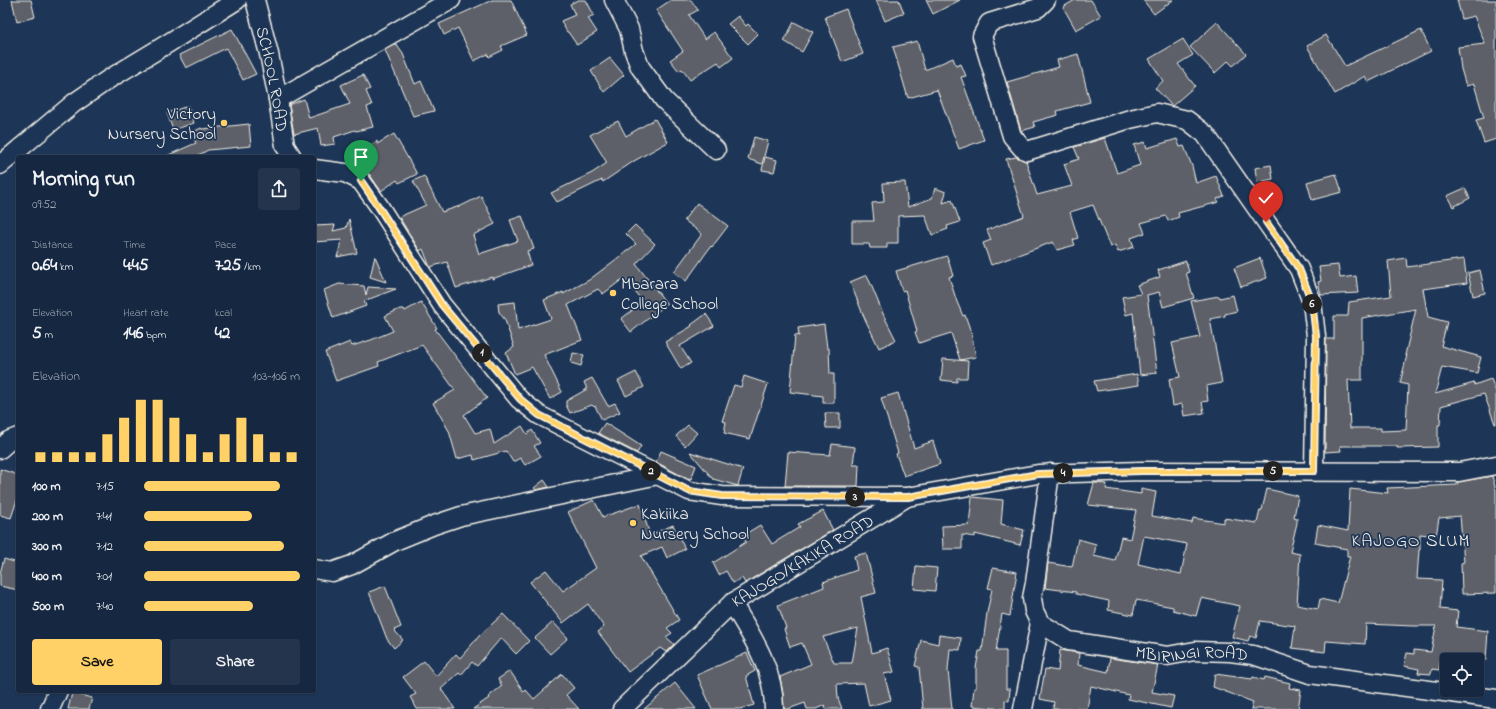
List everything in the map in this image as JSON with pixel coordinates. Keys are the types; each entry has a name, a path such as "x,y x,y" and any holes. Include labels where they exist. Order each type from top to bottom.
{"street":[{"path":"0,165 74,103 109,79 237,0"},
{"name":"SCHOOL ROAD","path":"255,0 269,54 285,146 291,155"},
{"path":"278,99 451,0"},
{"path":"614,0 629,29 634,51 640,67 664,100 716,150"},
{"path":"1046,0 1038,8 989,23 982,36 1012,136 1022,148 1027,151 1130,119 1158,113 1187,120 1205,134 1299,269 1312,302 1316,336 1314,471"},
{"path":"316,169 345,173 361,181 442,305 520,399 539,415 689,491 722,496 908,497"},
{"path":"0,449 10,440 16,438"},
{"name":"KAJOGO/KAKIKA ROAD","path":"622,709 732,602 908,497 1050,473 1142,471 1459,472 1496,465"},
{"path":"1023,709 1040,623 1034,612 1032,598 1050,473"},
{"path":"316,569 332,572 352,564 395,541 461,516 658,475"},
{"path":"732,602 757,644 768,669 774,709"},
{"name":"MBIRINGI ROAD","path":"1040,623 1069,641 1167,656 1194,651 1230,652 1253,655 1310,674 1496,699"},
{"path":"50,709 57,693"}],"building":[{"path":"12,0 31,0 35,17 17,22"},
{"path":"492,0 511,0 527,35 501,46 503,50 489,57 488,54 474,61 458,28 444,35 439,24"},
{"path":"578,0 586,0 594,15 588,18 597,32 577,45 561,21 575,15 570,4"},
{"path":"671,0 691,0 698,10 689,15 705,39 714,32 733,58 721,67 718,62 690,80 682,69 679,71 670,60 683,51 656,10"},
{"path":"876,0 899,0 904,13 885,21"},
{"path":"926,0 960,0 933,14"},
{"path":"1075,0 1091,0 1101,16 1076,30 1063,7"},
{"path":"1143,0 1173,0 1154,14"},
{"path":"1457,0 1496,0 1496,139 1484,143 1476,120 1484,118 1474,84 1466,86 1461,69 1458,47 1485,44 1474,16 1462,19"},
{"path":"846,9 863,54 842,62 825,17"},
{"path":"738,16 746,26 748,24 758,34 748,44 728,24"},
{"path":"794,22 813,32 802,52 784,41"},
{"path":"1217,22 1246,54 1233,66 1228,61 1215,73 1190,47"},
{"path":"232,29 256,74 243,80 226,48 186,68 179,55"},
{"path":"1421,30 1431,51 1368,82 1365,76 1335,94 1307,46 1326,35 1345,66"},
{"path":"1183,39 1193,55 1178,64 1195,86 1172,106 1155,88 1163,81 1149,59"},
{"path":"917,41 925,70 953,58 956,66 961,64 966,76 961,77 984,140 959,149 937,90 908,98 893,47"},
{"path":"396,44 403,54 415,84 421,81 434,111 413,116 385,50"},
{"path":"1078,54 1090,102 1057,111 1058,115 1033,122 1035,127 1021,131 1007,82 1059,67 1057,60"},
{"path":"610,58 624,75 604,92 591,71"},
{"path":"363,75 370,89 366,91 372,105 367,107 373,127 355,130 334,137 335,144 321,146 318,128 294,134 289,105 304,99 309,118 350,104 341,85"},
{"path":"188,106 194,123 173,130 167,113"},
{"path":"655,119 668,142 634,161 603,182 602,180 557,202 551,193 592,173 607,163 590,135 618,121 626,136"},
{"path":"249,124 251,146 208,150 199,155 169,155 196,143 191,133 201,128"},
{"path":"394,134 417,174 399,183 397,180 381,191 370,175 363,170 354,156 377,141 377,144"},
{"path":"754,137 768,141 762,164 748,159"},
{"path":"1105,138 1117,173 1140,165 1134,145 1145,142 1147,148 1177,139 1180,147 1184,146 1192,166 1196,183 1216,176 1224,196 1217,199 1219,202 1178,213 1179,217 1168,221 1166,216 1141,223 1145,233 1131,238 1134,247 1118,252 1115,245 1110,247 1093,205 1070,212 1078,238 1073,240 1075,245 1057,250 1053,242 991,265 983,243 991,240 987,230 1024,216 1006,159 1016,157 1026,161 1037,195 1072,186 1064,164 1079,159 1074,147"},
{"path":"765,157 777,160 774,172 762,170"},
{"path":"1271,165 1273,179 1257,182 1255,168"},
{"path":"1336,174 1342,192 1312,200 1307,182"},
{"path":"424,176 442,212 463,205 481,196 495,224 473,235 479,254 518,241 510,220 522,216 534,249 527,251 531,265 492,279 492,277 456,288 447,262 430,267 423,249 420,251 399,217 426,205 413,181"},
{"path":"905,182 908,207 932,198 935,188 946,192 943,203 952,200 960,222 947,226 948,229 932,235 925,215 898,216 898,243 887,243 887,248 870,248 869,244 852,244 852,221 874,221 872,203 884,202 883,183"},
{"path":"1465,188 1470,198 1453,207 1447,196"},
{"path":"697,203 728,226 712,247 711,246 686,281 674,272 702,234 684,220"},
{"path":"349,219 357,253 337,257 342,240 316,242 316,226 335,225 333,231 346,228"},
{"path":"635,225 655,244 636,264 667,304 631,332 621,319 643,302 624,278 603,294 598,289 568,305 582,340 544,355 562,392 550,399 532,367 515,374 506,353 514,347 505,320 499,312 498,304 515,302 518,330 551,319 544,300 563,292 563,294 589,280 636,244 626,234"},
{"path":"375,256 386,282 370,277"},
{"path":"947,256 953,276 949,277 957,302 963,316 965,315 971,332 976,357 960,360 951,333 919,343 905,290 902,291 896,271"},
{"path":"1260,258 1267,278 1241,287 1234,268"},
{"path":"1406,258 1407,267 1464,259 1467,283 1423,289 1428,317 1447,322 1441,346 1481,357 1477,373 1442,367 1435,394 1474,383 1474,385 1491,379 1496,392 1496,424 1484,394 1441,406 1440,425 1438,425 1438,447 1397,448 1397,446 1340,446 1341,451 1325,452 1326,339 1334,339 1334,316 1348,316 1349,302 1391,296 1388,261","holes":["1416,309 1405,355 1407,355 1400,383 1408,385 1406,430 1381,431 1381,428 1350,428 1348,380 1362,380 1362,318"]},
{"path":"1186,261 1189,272 1186,273 1194,298 1163,307 1159,292 1147,295 1157,373 1140,375 1133,313 1126,315 1122,297 1141,294 1137,285 1160,277 1158,270"},
{"path":"1338,265 1340,278 1356,276 1358,293 1321,295 1318,282 1321,281 1319,267"},
{"path":"1480,270 1485,293 1473,296 1468,273"},
{"path":"867,275 896,340 879,348 864,317 850,282"},
{"path":"339,284 364,286 366,295 368,287 396,289 364,301 366,306 333,318 324,290"},
{"path":"1233,295 1237,311 1225,314 1225,316 1210,319 1222,383 1206,386 1208,401 1202,402 1204,413 1184,416 1182,404 1173,406 1169,379 1180,377 1172,343 1200,337 1191,301"},
{"path":"421,302 437,328 435,329 487,398 464,415 475,433 490,429 494,444 522,426 527,434 532,430 540,443 534,446 541,456 525,465 520,458 513,462 506,451 474,460 473,455 457,459 449,431 433,403 455,390 422,345 378,362 379,366 336,381 325,352 350,342 352,346 393,331 385,316 400,309 404,309 405,311"},
{"path":"706,314 714,326 680,346 691,363 681,369 665,342 692,326 691,325"},
{"path":"824,324 827,348 829,348 830,374 834,374 834,403 823,403 823,396 790,392 795,335 799,336 798,328"},
{"path":"573,353 584,355 581,366 571,363"},
{"path":"943,359 968,361 967,378 957,378 957,382 941,380"},
{"path":"636,372 644,387 626,396 618,381"},
{"path":"1137,374 1139,385 1097,391 1094,381"},
{"path":"744,376 768,384 750,439 724,433 726,422 722,421 734,385 741,387"},
{"path":"592,378 608,406 615,403 620,412 602,420 595,406 594,407 592,405 570,413 566,405 566,401 587,389 584,382"},
{"path":"898,393 914,448 933,441 940,464 904,476 896,454 898,453 881,398"},
{"path":"825,413 840,413 840,428 826,428"},
{"path":"605,423 641,446 637,453 598,433"},
{"path":"688,425 697,433 685,446 676,436"},
{"path":"832,444 855,447 853,465 859,465 858,486 785,486 788,452 830,455"},
{"path":"661,451 696,466 691,479 680,475 656,462"},
{"path":"690,452 743,469 738,486 713,479"},
{"path":"0,469 16,474 16,503 11,518 0,515"},
{"path":"1492,476 1496,490 1496,593 1462,594 1461,563 1464,562 1460,516 1439,518 1436,536 1420,534 1417,579 1442,580 1440,609 1458,611 1456,627 1488,631 1486,660 1484,660 1484,653 1440,653 1439,670 1432,669 1431,674 1418,673 1419,669 1404,666 1407,653 1414,654 1414,650 1431,652 1436,626 1366,624 1365,644 1326,641 1325,652 1292,648 1295,626 1260,621 1256,638 1250,636 1248,641 1232,637 1240,606 1201,598 1196,616 1173,610 1173,607 1136,600 1133,615 1108,610 1109,601 1076,594 1076,592 1045,588 1048,563 1072,567 1078,539 1096,544 1094,556 1115,561 1121,537 1130,539 1136,510 1088,505 1094,483 1107,484 1106,489 1141,494 1141,489 1156,492 1152,516 1192,523 1193,518 1224,523 1224,518 1257,523 1267,489 1298,496 1294,517 1297,518 1297,523 1290,552 1300,554 1297,605 1318,609 1320,599 1338,603 1350,556 1347,556 1347,549 1315,543 1318,525 1348,531 1350,489 1388,493 1387,488 1457,485 1457,482","holes":["1144,536 1187,544 1181,574 1138,564"]},
{"path":"544,480 549,487 536,490 534,488"},
{"path":"972,497 1003,500 1001,524 1024,530 1020,545 975,534 975,537 962,535 962,549 943,549 942,526 969,525"},
{"path":"594,500 603,517 640,504 650,535 673,525 685,549 667,558 662,547 641,556 679,620 667,628 672,633 666,637 674,644 666,652 660,648 628,672 598,632 604,627 588,604 563,623 530,582 546,570 563,591 596,568 568,512"},
{"path":"823,511 833,530 745,583 742,578 733,583 726,571 719,575 713,563 746,542 742,536 760,525 772,544 800,527 798,524"},
{"path":"866,553 876,593 861,597 872,653 887,648 894,672 884,674 891,700 869,706 864,683 837,684 838,698 842,709 826,709 825,705 816,709 807,709 805,703 784,709 780,677 811,664 802,643 790,647 784,629 786,628 778,605 824,587 823,582 857,570 854,556","holes":["858,628 852,663 834,663 823,637"]},
{"path":"4,559 16,562 16,590 0,586 0,573"},
{"path":"916,566 937,568 935,591 914,589"},
{"path":"993,568 1017,572 1010,616 1002,614 996,651 1006,651 1006,689 1010,689 1009,701 1005,700 1005,709 972,706 974,688 976,688 976,668 979,651 982,651 992,589 988,588"},
{"path":"385,586 401,627 394,630 403,640 394,648 387,639 369,592"},
{"path":"503,614 529,641 516,654 501,638 477,666 472,662 461,675 459,673 441,689 455,709 417,709 410,697 416,694 403,677 424,661 436,676 456,654 460,658 480,635"},
{"path":"553,622 568,638 550,654 535,638"},
{"path":"939,635 961,638 960,650 950,649 948,670 952,709 923,709 919,667 915,666 921,640 938,644"},
{"path":"1060,650 1079,653 1078,665 1108,672 1110,658 1158,665 1152,692 1174,696 1171,708 1128,699 1129,695 1091,686 1087,709 1053,709 1054,702 1040,699 1045,669 1058,671"},
{"path":"747,653 755,671 746,676 754,705 740,709 712,709 697,675"},
{"path":"510,671 524,692 526,690 534,699 562,674 574,688 566,695 579,709 473,709 489,698 488,697 502,686 498,679"},
{"path":"1215,674 1252,679 1253,677 1264,680 1265,677 1290,683 1289,688 1301,690 1298,709 1251,709 1253,702 1213,687"},
{"path":"675,683 696,709 644,709"},
{"path":"72,693 92,698 89,709 68,709"}],"place":[{"name":"Victory Nursery School","path":"224,123"},
{"name":"Mbarara College School","path":"613,293"},
{"name":"Kakiika Nursery School","path":"633,523"}],"district":[{"name":"KAJOGO SLUM","path":"1411,540"}],"route":[{"path":"361,181 442,305 520,399 539,415 689,491 722,496 908,497 1038,474 1142,471 1314,471 1316,336 1312,302 1299,269 1266,222"}]}
